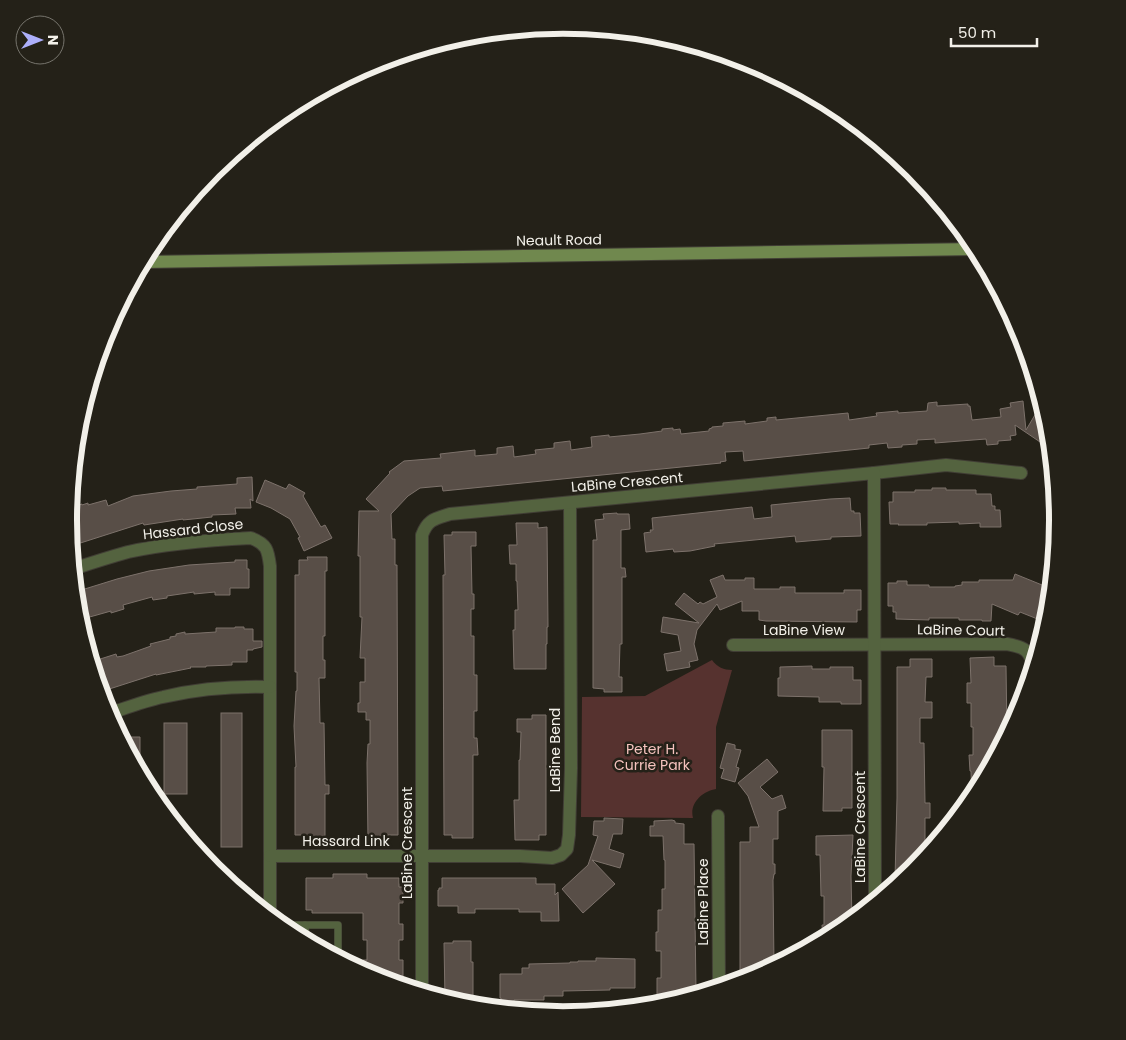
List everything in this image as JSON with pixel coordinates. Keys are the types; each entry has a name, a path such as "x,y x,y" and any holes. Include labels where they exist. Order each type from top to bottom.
{"main road":[{"name":"Neault Road","path":"152,262 966,249"}],"street":[{"path":"874,474 946,465 1021,474"},
{"name":"LaBine Crescent","path":"422,985 421,550 425,526 433,520 450,514 874,474 875,893"},
{"name":"LaBine Bend","path":"422,856 520,856 552,858 561,855 567,849 570,835 571,768 570,503"},
{"name":"Hassard Close","path":"79,567 129,552 234,538 251,538 259,541 269,553 270,908"},
{"name":"LaBine View","path":"733,645 875,644"},
{"name":"LaBine Court","path":"875,644 1007,644 1020,647 1030,656"},
{"path":"116,711 155,699 190,692 270,687"},
{"name":"LaBine Place","path":"718,816 719,980"},
{"name":"Hassard Link","path":"270,856 422,856"}],"lane":[{"path":"294,925 338,926 338,951"},
{"path":"305,925 305,932"}],"green space":[{"name":"Peter H. Currie Park","path":"712,660 721,668 732,670 716,727 716,789 706,792 698,799 693,807 693,818 581,817 582,697 645,696"}],"building":[{"path":"1023,401 1026,430 1037,412 1043,444 1015,425 1016,435 1010,436 1011,440 998,441 998,444 987,445 986,439 935,443 935,439 917,440 917,444 902,445 902,447 888,448 887,443 869,445 869,448 744,461 743,451 725,452 726,461 721,463 443,491 442,486 420,488 408,496 391,514 392,539 395,539 395,565 397,565 398,835 388,835 388,841 368,841 367,763 368,744 370,744 370,720 366,720 366,712 358,712 360,682 365,682 365,658 360,658 362,617 360,617 360,556 358,556 359,511 379,511 366,499 389,472 404,461 441,458 440,454 475,450 475,456 497,454 497,448 513,446 514,457 536,454 535,450 554,448 554,443 570,441 571,450 592,447 591,437 640,434 673,428 673,430 680,429 681,434 709,431 712,427 723,426 723,423 745,421 745,424 767,421 767,418 776,417 776,420 848,413 849,420 877,416 876,413 927,411 928,403 937,402 937,406 968,404 972,420 1001,417 1000,409 1011,407 1010,403"},
{"path":"252,477 253,501 250,499 251,508 235,508 236,514 212,515 212,517 144,525 143,523 78,544 77,505 88,503 88,505 106,500 108,506 133,496 197,489 197,487 237,484 237,478"},
{"path":"265,480 286,489 289,484 305,493 303,496 321,527 325,525 332,538 304,551 298,538 300,537 290,519 256,502"},
{"path":"932,488 976,490 976,494 991,494 992,506 995,506 995,510 1000,510 1001,527 980,527 980,523 959,524 959,522 927,523 927,525 890,524 889,502 893,502 893,492 915,492 915,490 932,490"},
{"path":"850,498 851,511 860,513 861,536 831,537 831,539 796,542 795,536 714,544 715,546 690,551 674,552 673,549 646,552 644,533 653,530 652,518 752,507 754,519 772,517 771,505"},
{"path":"603,514 629,514 630,529 621,530 621,568 625,568 626,577 622,577 622,644 620,644 619,677 622,677 622,692 604,692 604,689 593,688 593,540 597,540 595,520 604,519"},
{"path":"516,523 538,523 538,528 547,527 548,627 546,669 514,669 513,630 515,630 515,610 518,610 517,581 516,564 510,564 509,545 517,545"},
{"path":"452,532 476,532 476,546 471,546 474,609 471,609 471,636 474,636 474,675 477,675 477,711 474,711 474,738 477,738 478,755 473,755 473,838 452,838 452,835 444,835 444,535 452,535"},
{"path":"307,557 327,557 327,571 325,571 325,636 323,636 325,678 319,678 320,723 324,723 325,785 329,785 329,794 325,794 325,842 305,842 305,835 295,835 296,767 294,726 297,672 295,672 295,575 299,575 299,560 308,560"},
{"path":"235,560 247,560 249,588 230,588 230,595 215,595 215,592 194,594 194,592 153,600 152,597 123,605 124,609 87,618 82,590 149,571 189,565 235,562"},
{"path":"1015,574 1045,586 1039,620 1020,612 1018,615 992,604 991,621 959,620 959,618 929,618 929,620 896,619 896,612 893,612 893,606 888,606 888,583 897,583 897,581 907,581 907,585 955,587 962,585 962,582 1013,580"},
{"path":"723,575 725,580 754,578 754,589 795,587 795,593 844,593 844,590 861,590 861,610 857,610 857,622 766,621 759,620 759,611 742,611 742,601 720,610 717,604 697,630 694,644 698,660 689,662 690,667 667,671 664,654 681,651 678,635 661,632 663,617 699,623 675,604 684,593 698,604 700,602 703,604 717,597 710,580"},
{"path":"216,628 253,629 253,641 262,641 262,647 247,650 247,662 232,662 232,665 190,667 156,674 108,689 98,660 116,654 117,657 123,656 151,646 150,644 170,639 170,637 176,636 176,634 185,632 185,634 216,632"},
{"path":"994,657 994,666 1006,666 1007,718 984,763 971,783 969,755 973,755 973,727 971,727 971,703 967,703 967,683 971,683 970,658"},
{"path":"910,659 932,659 932,677 926,677 925,702 932,702 932,718 920,718 920,743 924,743 925,803 930,803 930,818 925,818 925,845 895,875 897,667 910,667"},
{"path":"812,666 812,669 853,667 853,680 861,680 861,704 819,702 819,697 778,696 780,667"},
{"path":"221,713 242,713 242,847 221,847"},
{"path":"532,715 546,715 546,835 539,835 539,840 515,840 514,800 519,800 521,732 517,732 517,719 532,719"},
{"path":"164,723 187,723 187,794 164,794"},
{"path":"822,730 852,730 852,808 842,808 842,811 823,811 824,767 822,767"},
{"path":"128,737 140,737 140,759"},
{"path":"727,743 735,745 735,749 741,750 736,767 739,768 735,782 721,778 724,769 720,768"},
{"path":"767,759 778,772 760,787 772,799 782,795 786,808 778,811 778,839 773,839 773,864 775,864 773,880 774,958 740,972 740,842 750,842 750,827 759,827 748,796 738,783"},
{"path":"604,818 623,819 622,834 613,834 609,849 624,854 620,868 592,860 615,884 583,913 562,889 588,865 598,836 593,835 594,821 604,821"},
{"path":"672,820 675,823 684,824 684,844 694,844 696,988 658,997 657,978 661,978 661,951 656,951 656,932 658,932 658,910 662,910 662,889 665,889 665,860 663,836 650,836 650,826 654,826 654,821"},
{"path":"853,835 852,911 822,931 824,896 821,896 820,855 816,855 816,836"},
{"path":"333,874 367,874 367,878 399,878 399,887 403,887 403,903 399,903 399,924 403,924 403,940 399,940 399,960 403,960 403,976 399,977 363,963 363,960 367,960 367,940 363,940 363,913 312,913 312,910 306,910 306,878 333,878"},
{"path":"442,878 536,878 536,884 555,884 555,895 558,892 559,921 541,921 541,912 519,912 519,909 475,909 475,913 458,913 458,906 438,906 438,890 442,888"},
{"path":"453,941 471,941 473,998 445,992 444,943 453,943"},
{"path":"596,958 635,959 635,988 563,991 563,996 544,996 544,1000 514,1000 514,1003 501,1002 500,974 522,974 522,968 529,968 529,964 596,961"}]}
